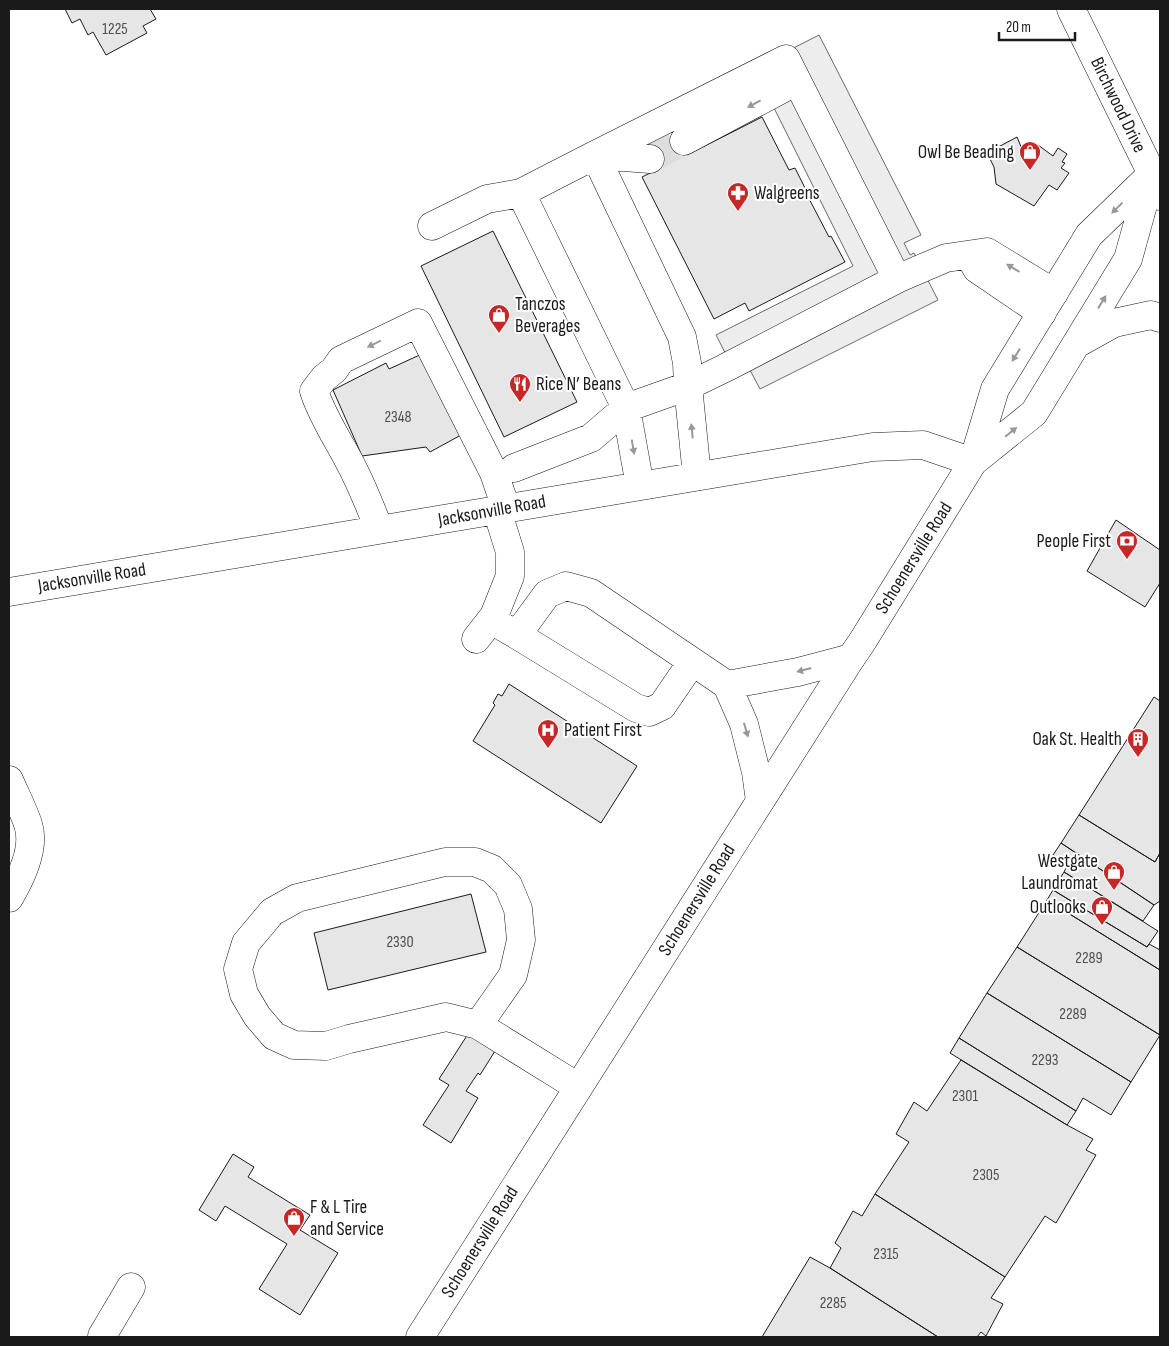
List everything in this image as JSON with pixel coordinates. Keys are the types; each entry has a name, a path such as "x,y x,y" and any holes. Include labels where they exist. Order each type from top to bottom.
{"main road":[{"name":"Birchwood Drive","path":"1071,9 1157,176"},
{"path":"432,226 487,199 522,193 786,59 897,279"},
{"path":"684,141 797,81"},
{"path":"595,155 650,159"},
{"path":"595,155 682,337 687,363 697,476"},
{"name":"Schoenersville Road","path":"420,1337 862,642 973,462 995,389 1089,236 1157,176"},
{"name":"Schoenersville Road","path":"973,462 1034,413 1128,259 1157,176"},
{"path":"522,193 626,408 640,486"},
{"path":"514,468 591,438 626,408 688,386 897,279 946,258 987,252 1048,303"},
{"path":"1076,344 1114,323 1151,315 1160,318"},
{"path":"379,530 369,502 350,462 318,404 314,391 341,360 418,324 494,473 502,509 510,552 510,576 494,616 484,630 517,635 636,708 649,712 662,706 692,662"},
{"name":"Jacksonville Road","path":"9,592 872,447 923,445 973,462"},
{"path":"517,635 547,594 566,586 591,593 727,685 744,724 756,772 760,801"},
{"path":"727,685 798,672 851,658"},
{"path":"9,780 28,824 31,836 27,862 9,898"},
{"path":"478,1025 513,975 521,940 518,909 508,885 492,869 475,862 445,862 297,898 272,912 246,943 238,969 244,994 257,1016 274,1036 294,1045 326,1046 446,1017 478,1025 578,1087"},
{"path":"103,1337 131,1287"}],"shaded area":[{"path":"819,35 921,235 904,243 910,255 914,253 938,300 760,389 750,370 737,376 716,335 853,266 754,68"}],"building":[{"path":"65,9 150,9 156,19 143,26 147,33 106,55 93,32 88,35 80,19 72,23"},
{"name":"Walgreens","path":"762,117 789,170 795,168 829,237 831,236 845,262 749,311 745,303 714,319 642,177 658,169 648,152 677,137 687,155"},
{"name":"Owl Be Beading","path":"1017,137 1024,154 1027,150 1031,154 1038,145 1053,156 1058,148 1067,154 1062,162 1065,163 1061,168 1069,173 1057,190 1049,185 1034,206 996,184 994,167 987,153"},
{"name":"Tanczos Beverages","path":"493,231 577,402 504,437 421,266"},
{"path":"424,353 461,435 430,452 426,447 362,456 333,390 386,363 389,369"},
{"name":"People First","path":"1116,520 1160,550 1160,583 1145,607 1087,571"},
{"name":"Patient First","path":"509,684 637,766 601,823 473,741 495,705 493,703 498,694 502,696"},
{"name":"Oak St. Health","path":"1154,697 1160,701 1160,853 1155,862 1079,815"},
{"path":"1079,815 1155,862 1160,853 1160,901 1154,905 1061,843"},
{"path":"1061,843 1154,905 1143,921 1064,872 1068,864 1053,855"},
{"path":"1064,872 1158,931 1147,947 1053,890"},
{"path":"1053,890 1147,947 1149,944 1160,950 1160,970 1047,900"},
{"path":"471,894 486,952 328,990 314,933"},
{"path":"1047,900 1160,970 1160,1035 1017,947"},
{"path":"1017,947 1160,1035 1131,1082 987,993"},
{"path":"987,993 1131,1082 1111,1115 1083,1098 1076,1111 959,1038"},
{"path":"468,1034 495,1051 480,1075 478,1073 466,1091 478,1098 451,1143 423,1125 449,1085 439,1079"},
{"path":"959,1038 1076,1111 1067,1125 950,1053"},
{"path":"961,1060 1093,1139 1086,1150 1096,1155 1056,1223 1045,1216 1005,1277 875,1194 909,1142 896,1134 914,1102 927,1111"},
{"name":"F & L Tire and Service","path":"233,1154 254,1167 248,1177 310,1215 300,1230 338,1253 300,1315 259,1289 287,1244 225,1206 216,1221 199,1210"},
{"path":"875,1194 1005,1277 991,1298 1003,1304 986,1336 981,1332 977,1337 938,1337 830,1268 841,1248 835,1243 853,1211 862,1216"},
{"path":"810,1257 830,1268 938,1337 762,1337"}],"tunnel":[{"path":"650,159 684,141"}],"place":[{"name":"Owl Be Beading","path":"1030,171"},
{"name":"Walgreens","path":"738,212"},
{"name":"Tanczos Beverages","path":"499,334"},
{"name":"Rice N’ Beans","path":"520,403"},
{"name":"People First","path":"1127,560"},
{"name":"Patient First","path":"548,749"},
{"name":"Oak St. Health","path":"1138,758"},
{"name":"Westgate Laundromat","path":"1114,891"},
{"name":"Outlooks","path":"1102,926"},
{"name":"F & L Tire and Service","path":"294,1237"}]}
